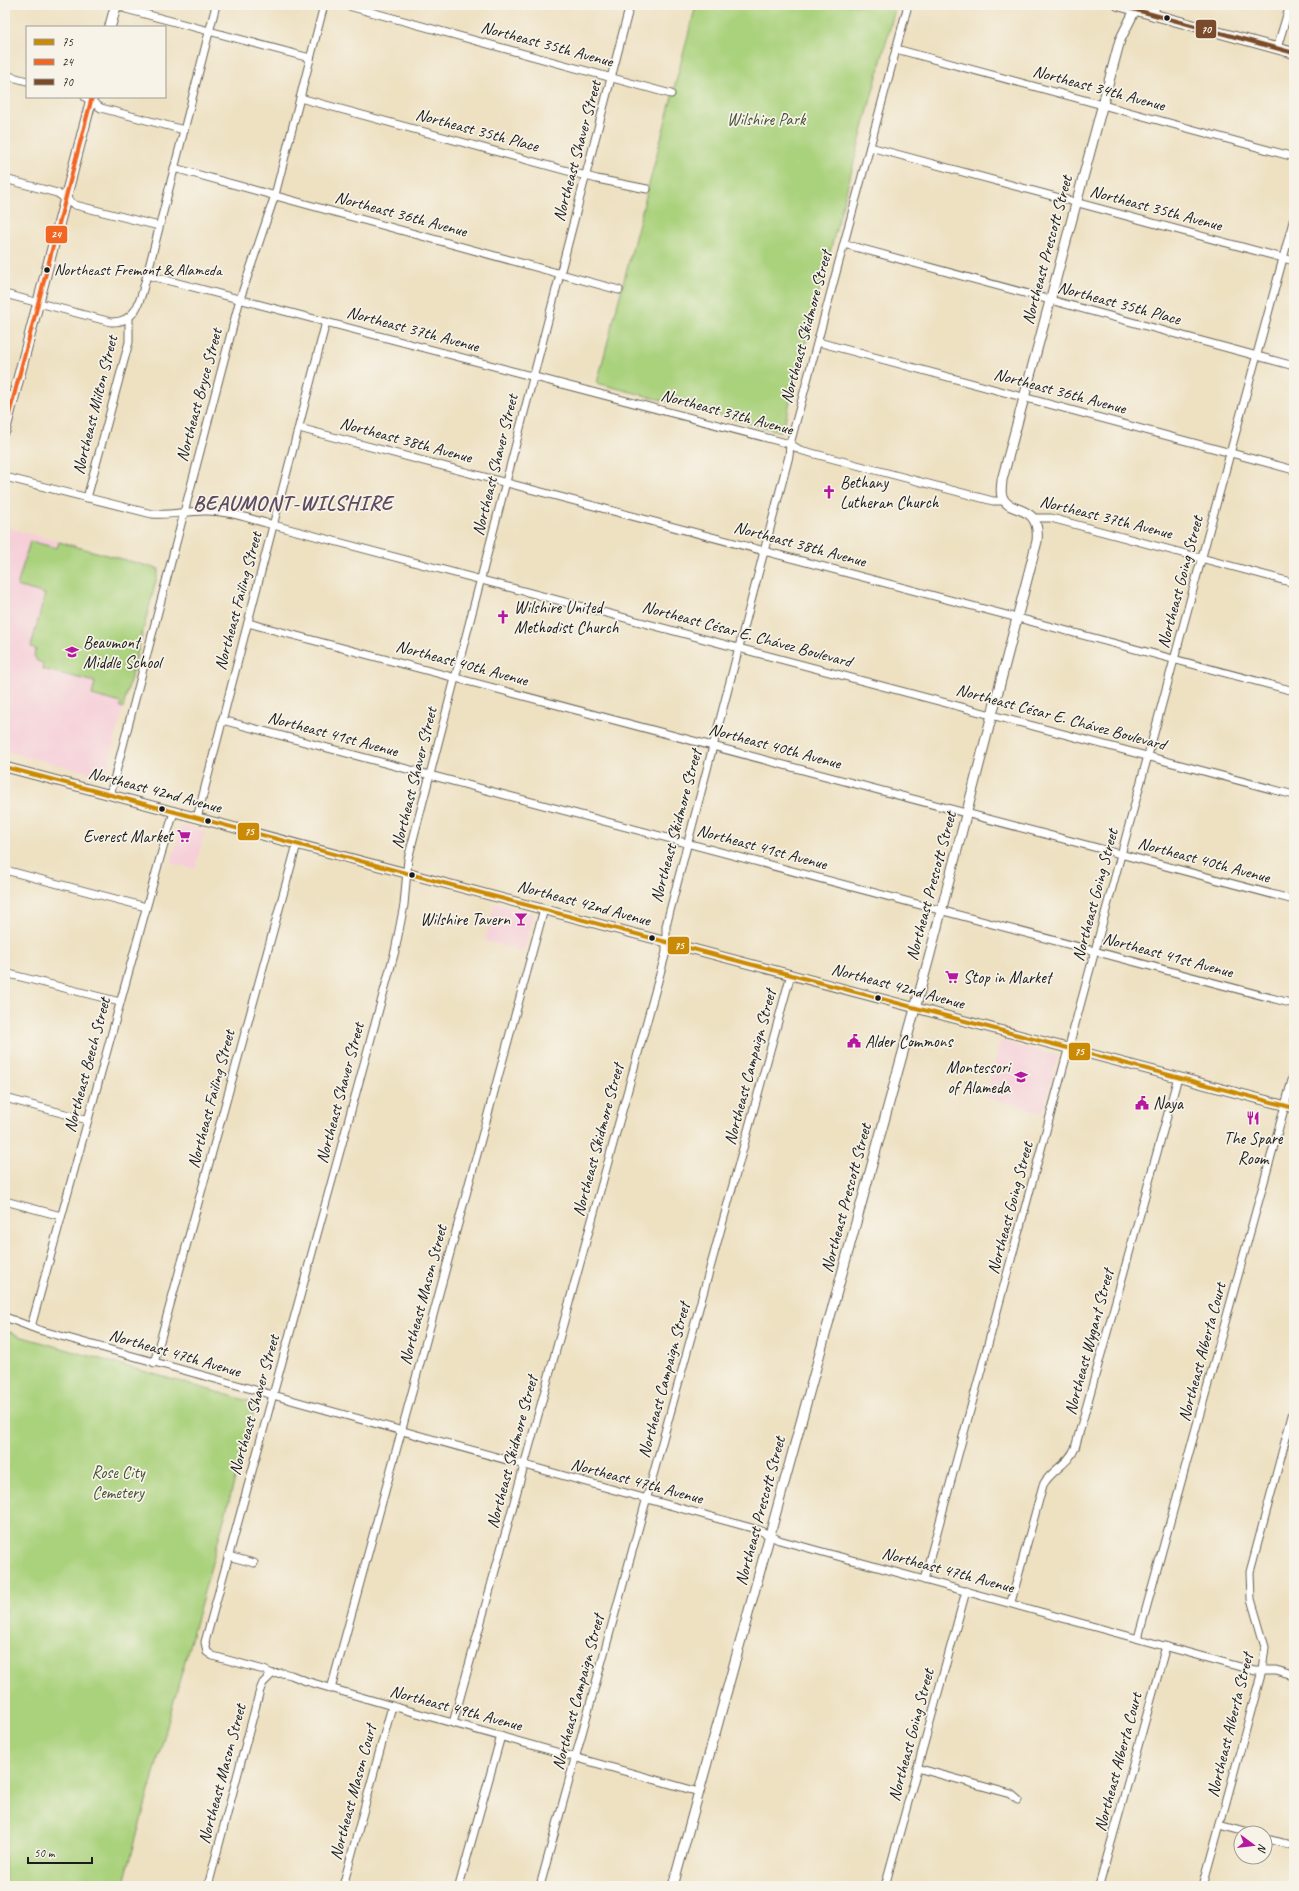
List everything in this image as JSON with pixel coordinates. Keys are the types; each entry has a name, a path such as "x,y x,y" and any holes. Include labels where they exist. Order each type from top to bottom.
{"main road":[{"path":"110,26 116,5"},
{"path":"1118,5 1135,10 1154,10 1294,53"},
{"path":"5,430 7,411 38,303 89,98"}],"street":[{"path":"119,5 126,9 310,58"},
{"path":"5,294 111,322 129,319 138,305 147,274 216,5"},
{"name":"Northeast Bryce Street","path":"110,795 240,299 275,195 324,5"},
{"name":"Northeast 35th Avenue","path":"345,5 672,94"},
{"name":"Northeast Shaver Street","path":"207,1652 205,1642 228,1556 395,951 408,873 408,860 630,5"},
{"name":"Northeast Skidmore Street","path":"454,1723 666,952 666,926 789,456 790,444 908,5"},
{"path":"1277,48 1290,5"},
{"name":"Northeast Prescott Street","path":"1004,501 1002,495 1002,480 1102,104 1122,34 1135,10"},
{"name":"Northeast 34th Avenue","path":"896,49 1294,157"},
{"path":"5,75 26,81"},
{"path":"89,98 101,108 184,130"},
{"name":"Northeast 35th Place","path":"300,98 586,175 647,189"},
{"name":"Northeast 35th Avenue","path":"870,147 1294,261"},
{"name":"Northeast 36th Avenue","path":"174,168 619,290"},
{"path":"5,179 57,193 75,205 160,226"},
{"name":"Northeast Going Street","path":"924,1580 1294,218"},
{"name":"Northeast 35th Place","path":"844,244 1294,366"},
{"name":"Northeast 37th Avenue","path":"147,274 790,444 800,450 993,501 1004,501 1023,510 1033,518 1051,518 1294,583"},
{"name":"Northeast Milton Street","path":"87,498 129,342 129,319"},
{"name":"Northeast Failing Street","path":"196,818 326,322"},
{"name":"Northeast 36th Avenue","path":"818,342 1294,470"},
{"name":"Northeast 38th Avenue","path":"299,428 1294,691"},
{"name":"Northeast César E. Chávez Boulevard","path":"5,477 152,514 208,511 219,512 273,525 1294,795"},
{"name":"Northeast Prescott Street","path":"673,1886 942,909 1037,541 1038,526 1033,518"},
{"name":"Northeast 40th Avenue","path":"248,623 967,812 1294,900"},
{"name":"Northeast 41st Avenue","path":"222,720 942,909 1294,1004"},
{"name":"Northeast 42nd Avenue","path":"5,767 1290,1107"},
{"name":"Northeast Beech Street","path":"30,1327 146,907 174,812"},
{"name":"Northeast Failing Street","path":"154,1363 297,844"},
{"path":"5,870 146,907"},
{"name":"Northeast Mason Street","path":"331,1689 544,909"},
{"path":"5,973 120,1002"},
{"name":"Northeast Campaign Street","path":"540,1886 791,974"},
{"name":"Northeast Alberta Court","path":"1138,1638 1290,1107 1294,1073"},
{"name":"Northeast Wygant Street","path":"1011,1602 1043,1485 1052,1473 1068,1461 1075,1448 1178,1077"},
{"path":"5,1098 88,1120"},
{"path":"5,1201 61,1216"},
{"name":"Northeast 47th Avenue","path":"5,1317 30,1327 154,1363 759,1530 779,1540 924,1580 1011,1602 1255,1671 1276,1671 1294,1676"},
{"name":"Northeast Alberta Street","path":"1204,1886 1262,1671 1264,1646 1261,1630 1251,1599 1250,1572 1294,1408"},
{"path":"228,1556 254,1563"},
{"name":"Northeast Going Street","path":"885,1886 966,1591"},
{"name":"Northeast Alberta Court","path":"1099,1886 1166,1646"},
{"name":"Northeast 49th Avenue","path":"207,1652 213,1656 264,1670 272,1674 292,1674 306,1681 331,1689 699,1792"},
{"name":"Northeast Mason Street","path":"208,1886 260,1690 263,1682 272,1674"},
{"name":"Northeast Mason Court","path":"343,1886 392,1706"},
{"path":"459,1886 501,1736"},
{"path":"917,1768 1011,1794 1018,1800"},
{"path":"1220,1825 1233,1829"},
{"path":"1273,1840 1294,1846"}],"shaded area":[{"name":"Beaumont Middle School","path":"5,527 160,568 105,777 5,751"},
{"path":"182,825 205,831 195,869 171,863"},
{"path":"495,903 534,914 524,951 485,941"},
{"name":"Montessori of Alameda","path":"1000,1041 1058,1056 1043,1113 985,1097"}],"green space":[{"name":"Wilshire Park","path":"696,5 896,5 782,432 597,383"},
{"path":"30,541 57,548 59,542 159,569 123,708 120,707 121,703 92,695 95,682 42,669 43,663 37,661 34,655 36,649 31,647 45,594 17,586"},
{"name":"Rose City Cemetery","path":"5,1330 19,1336 256,1403 123,1886 5,1886"}],"transit line":[{"name":"70","path":"1118,5 1294,53"},
{"name":"24","path":"5,430 92,98"},
{"name":"75","path":"5,767 1294,1108"}],"place":[{"name":"Northeast Fremont & Alameda","path":"47,270"},
{"name":"Bethany Lutheran Church","path":"829,492"},
{"name":"Wilshire United Methodist Church","path":"503,617"},
{"name":"Beaumont Middle School","path":"72,652"},
{"name":"Everest Market","path":"184,836"},
{"name":"Wilshire Tavern","path":"521,919"},
{"name":"Stop in Market","path":"952,977"},
{"name":"Alder Commons","path":"854,1041"},
{"name":"Montessori of Alameda","path":"1021,1077"},
{"name":"Naya","path":"1142,1103"},
{"name":"The Spare Room","path":"1253,1118"}],"district":[{"name":"BEAUMONT-WILSHIRE","path":"293,503"}]}
